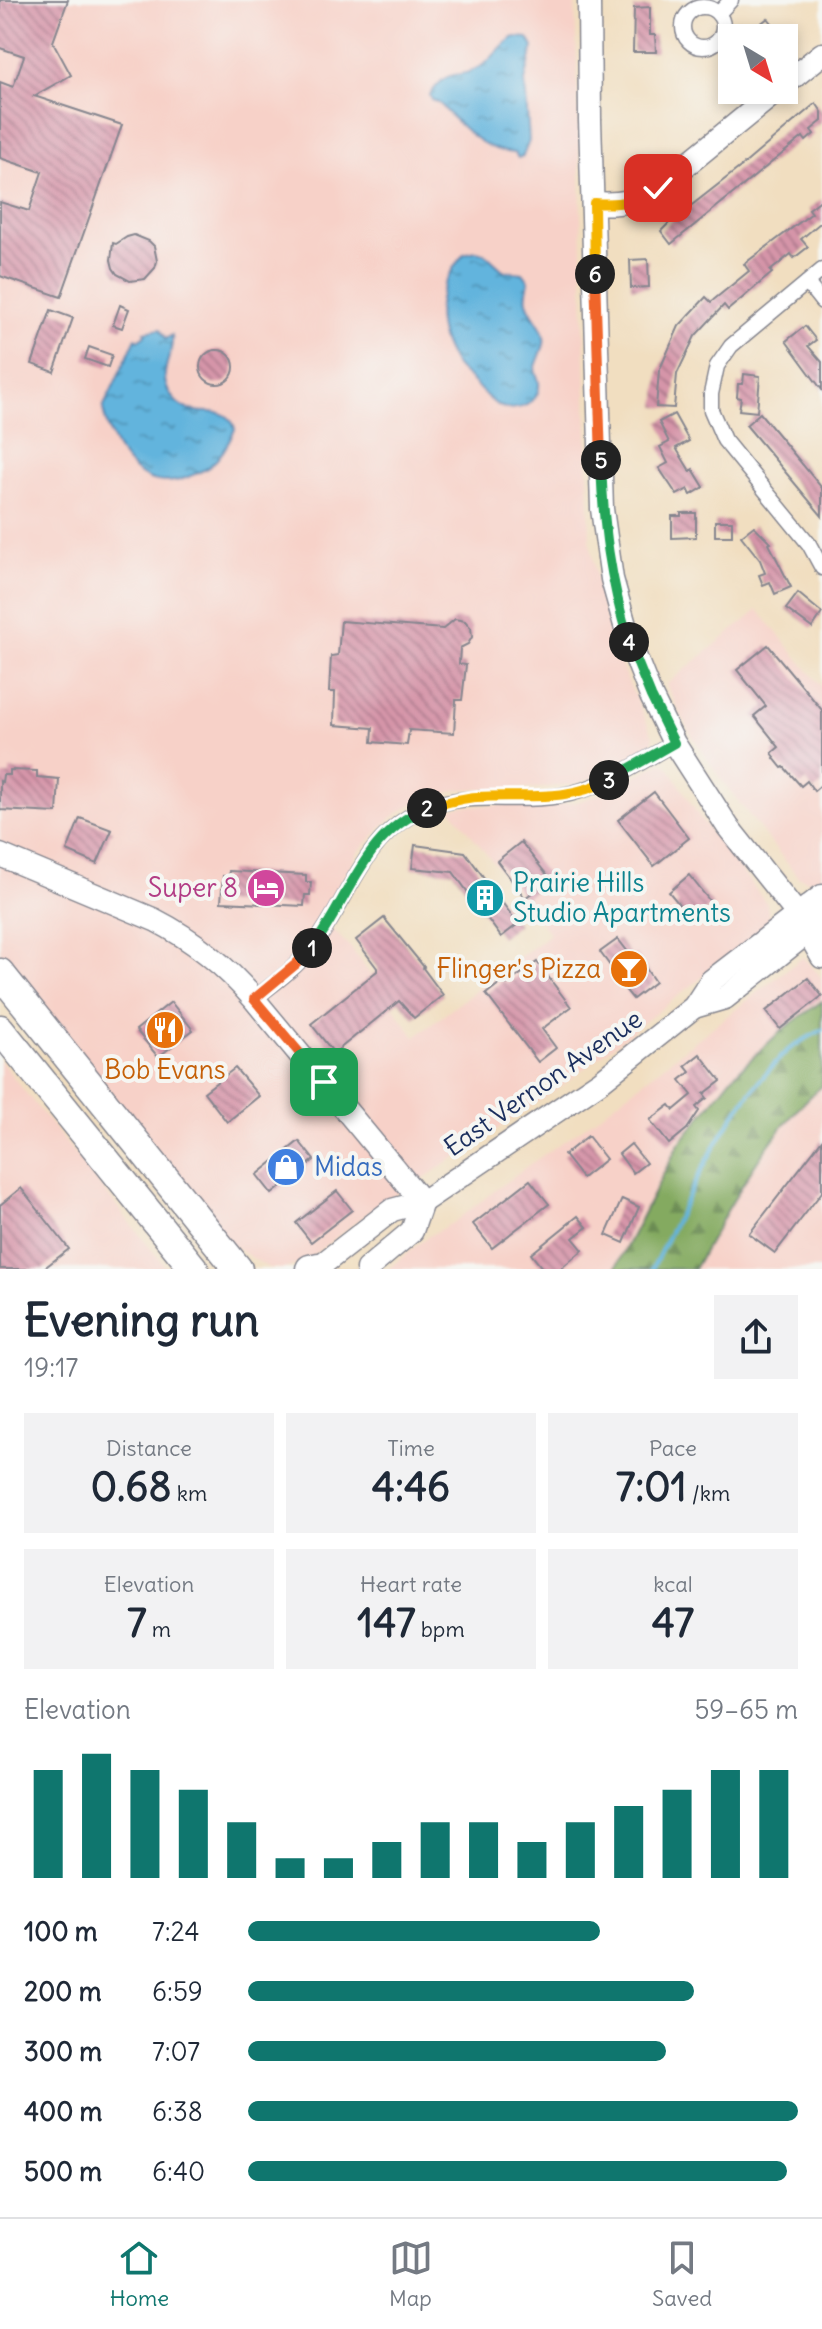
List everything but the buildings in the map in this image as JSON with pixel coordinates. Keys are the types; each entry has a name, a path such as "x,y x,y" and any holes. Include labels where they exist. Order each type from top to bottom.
{"highway":[{"path":"0,973 240,1267"},
{"path":"0,1029 194,1269"}],"main road":[{"path":"589,0 602,509 612,579 630,643 674,743 728,827 813,925 822,957"},
{"path":"798,74 822,54"},
{"path":"594,203 618,205 649,194 761,104"},
{"path":"0,855 171,928 210,955 254,999 422,1202"},
{"name":"East Vernon Avenue","path":"315,1268 392,1210 422,1202 601,1081 694,1007 711,981 813,925 822,896"},
{"name":"East Vernon Avenue","path":"367,1269 412,1231 422,1202"}],"street":[{"path":"718,14 731,0"},
{"path":"822,270 731,346 717,366 711,410 718,430 733,452 809,544 822,568"},
{"path":"807,283 822,302"},
{"path":"254,999 306,955 374,846 411,816 449,801 546,798 580,792 620,775 674,743"}],"shaded area":[{"path":"0,0 575,0 590,542 601,602 610,631 653,742 646,750 599,776 579,783 541,788 460,789 412,804 390,819 358,852 320,923 335,932 351,948 415,1037 550,934 451,809 577,802 606,792 661,763 670,769 700,818 767,904 769,919 762,931 563,1085 427,1176 384,1201 304,1262 284,1269 269,1268 233,1246 0,955"},
{"path":"758,610 822,687 822,882 798,877 720,778 689,731 666,685"},
{"path":"803,957 822,978 822,1001 782,1030 734,1075 678,1146 615,1269 388,1269 427,1237 454,1222 586,1126"},
{"path":"0,1059 2,1063 167,1269 0,1269"},
{"path":"822,1086 822,1269 694,1269 741,1187 800,1105"}],"green space":[{"path":"822,1001 822,1086 802,1104 767,1148 694,1269 615,1269 678,1145 734,1075 782,1030"}],"water":[{"path":"515,37 528,38 533,47 525,81 529,141 523,156 518,158 515,153 480,141 430,95 448,76 480,67"},
{"path":"484,253 504,271 523,273 529,281 527,301 543,332 544,344 535,370 539,389 532,401 513,409 499,406 488,398 456,366 441,334 439,307 447,280 464,254"},
{"path":"160,329 166,339 172,335 165,377 169,392 177,403 186,409 224,414 235,429 225,449 210,466 171,481 142,475 130,465 112,439 103,408 136,338 138,340 145,332"}],"waterway":[{"path":"652,1269 710,1155 744,1101 785,1053 822,1030"}],"place":[{"name":"Super 8","path":"266,888"},
{"name":"Prairie Hills Studio Apartments","path":"485,898"},
{"name":"Flinger's Pizza","path":"629,969"},
{"name":"Bob Evans","path":"165,1030"},
{"name":"Midas","path":"286,1167"}],"route":[{"path":"324,1082 254,999 306,955 374,846 411,816 449,801 479,797 546,798 580,792 620,775 674,743 630,643 612,579 602,509 594,203 618,205 658,188"}]}
